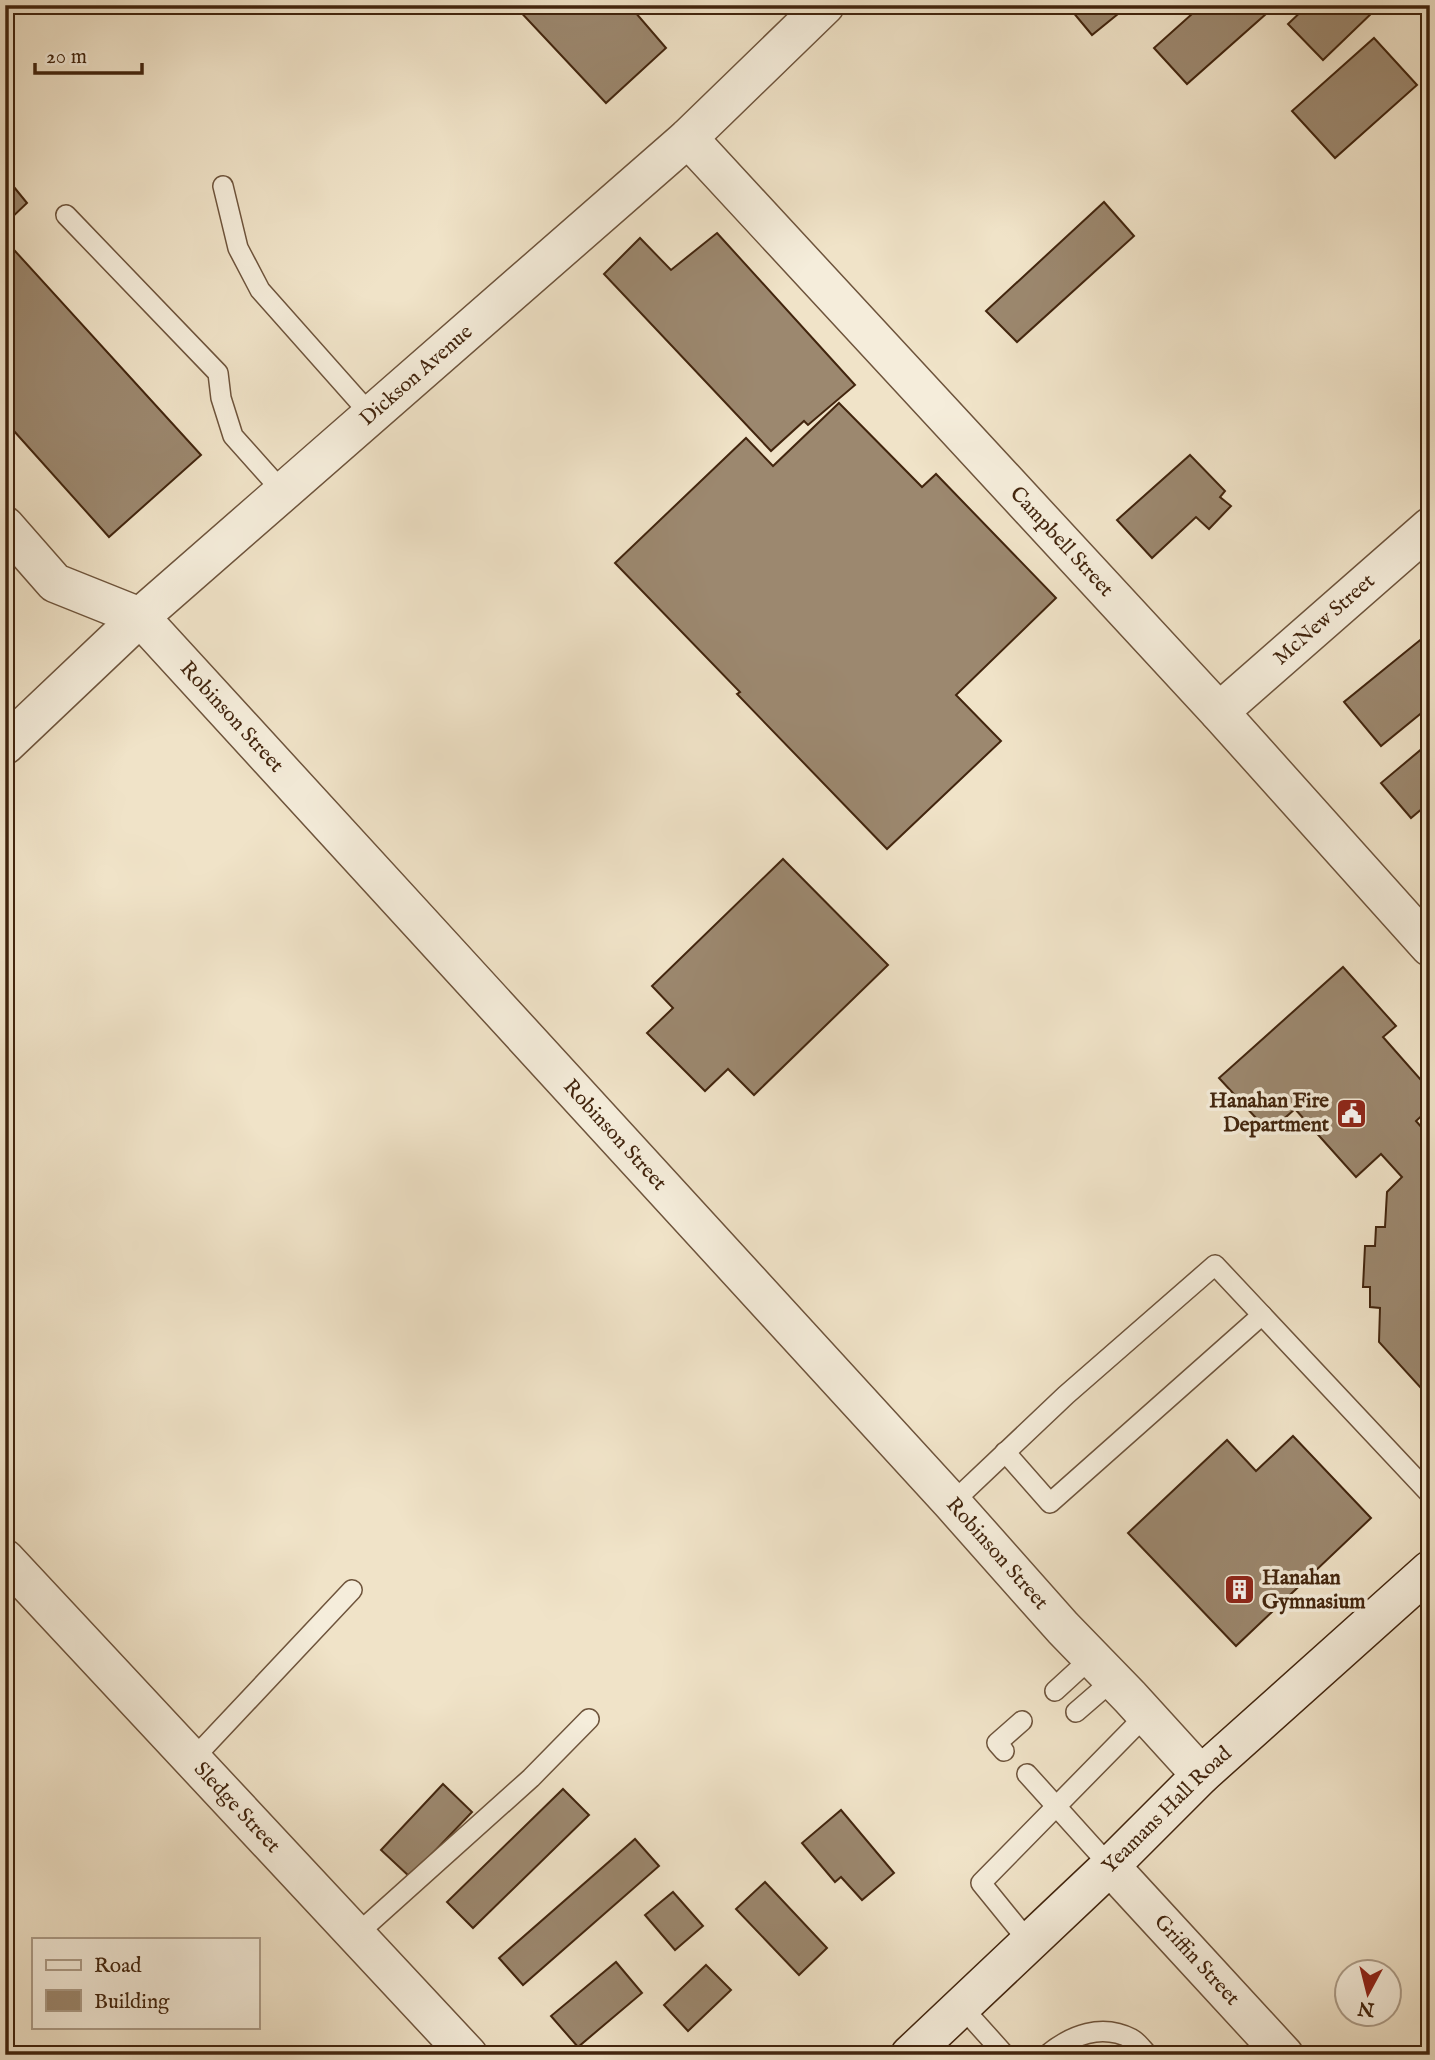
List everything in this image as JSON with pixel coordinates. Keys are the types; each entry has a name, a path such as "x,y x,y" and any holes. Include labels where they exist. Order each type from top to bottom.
{"street":[{"name":"Dickson Avenue","path":"5,745 140,617 688,138 825,5"},
{"name":"Campbell Street","path":"688,138 1219,712 1430,947"},
{"name":"Robinson Street","path":"5,526 55,583 140,617 952,1503 1062,1628 1201,1775"},
{"name":"McNew Street","path":"1219,712 1430,527"},
{"name":"Sledge Street","path":"5,1559 468,2055"},
{"name":"Yeamans Hall Road","path":"910,2055 1110,1866 1201,1775 1430,1570"},
{"name":"Griffin Street","path":"1110,1866 1284,2055"}],"lane":[{"path":"223,186 238,248 260,290 371,415"},
{"path":"66,215 218,373 221,398 233,436 283,492"},
{"path":"952,1503 1066,1395 1215,1265 1430,1494"},
{"path":"1005,1451 1050,1503 1262,1314"},
{"path":"192,1759 352,1590"},
{"path":"1055,1691 1102,1669"},
{"path":"1076,1712 1102,1669"},
{"path":"1029,1942 981,1883 1146,1715"},
{"path":"356,1935 531,1778 589,1719"},
{"path":"1004,1751 997,1743 1021,1721"},
{"path":"1027,1774 1110,1866"},
{"path":"961,2006 1005,2055"},
{"path":"1047,2055 1076,2035 1104,2031 1133,2039 1148,2055"}],"building":[{"path":"514,5 629,5 666,48 606,103"},
{"path":"1067,5 1129,5 1092,35"},
{"path":"1202,5 1276,5 1187,84 1154,48"},
{"path":"1308,5 1370,5 1375,10 1323,60 1288,24"},
{"path":"1374,38 1417,85 1335,158 1292,111"},
{"path":"5,176 27,203 5,224"},
{"path":"1104,202 1134,236 1017,342 986,311"},
{"path":"717,233 855,385 808,425 804,421 771,451 604,274 640,238 671,270"},
{"path":"5,240 201,455 109,537 5,421"},
{"path":"839,403 922,487 936,474 1056,598 956,695 1001,741 887,849 615,563 746,438 773,466"},
{"path":"1190,455 1225,491 1220,497 1231,506 1209,529 1196,517 1152,558 1117,520"},
{"path":"1430,632 1430,706 1381,746 1344,702"},
{"path":"1430,742 1430,802 1411,818 1381,783"},
{"path":"783,859 888,965 754,1095 728,1069 705,1091 647,1033 673,1008 652,986"},
{"path":"1343,967 1396,1026 1383,1037 1429,1089 1424,1091 1430,1097 1430,1108 1416,1121 1430,1137 1430,1398 1379,1342 1380,1308 1370,1307 1370,1287 1363,1287 1365,1246 1375,1246 1376,1227 1385,1227 1387,1192 1402,1177 1381,1154 1356,1177 1295,1109 1269,1132 1219,1078"},
{"name":"Hanahan Gymnasium","path":"1293,1436 1371,1518 1236,1646 1128,1533 1227,1440 1256,1471"},
{"path":"443,1784 472,1812 410,1877 381,1850"},
{"path":"563,1789 589,1815 473,1928 447,1902"},
{"path":"841,1810 894,1873 862,1900 841,1877 835,1882 802,1843"},
{"path":"635,1839 659,1866 523,1985 499,1958"},
{"path":"765,1882 827,1948 799,1975 736,1909"},
{"path":"673,1892 703,1926 675,1950 645,1915"},
{"path":"616,1962 642,1993 578,2047 551,2016"},
{"path":"706,1965 731,1990 688,2031 664,2005"}],"place":[{"name":"Hanahan Fire Department","path":"1352,1113"},
{"name":"Hanahan Gymnasium","path":"1239,1590"}]}
